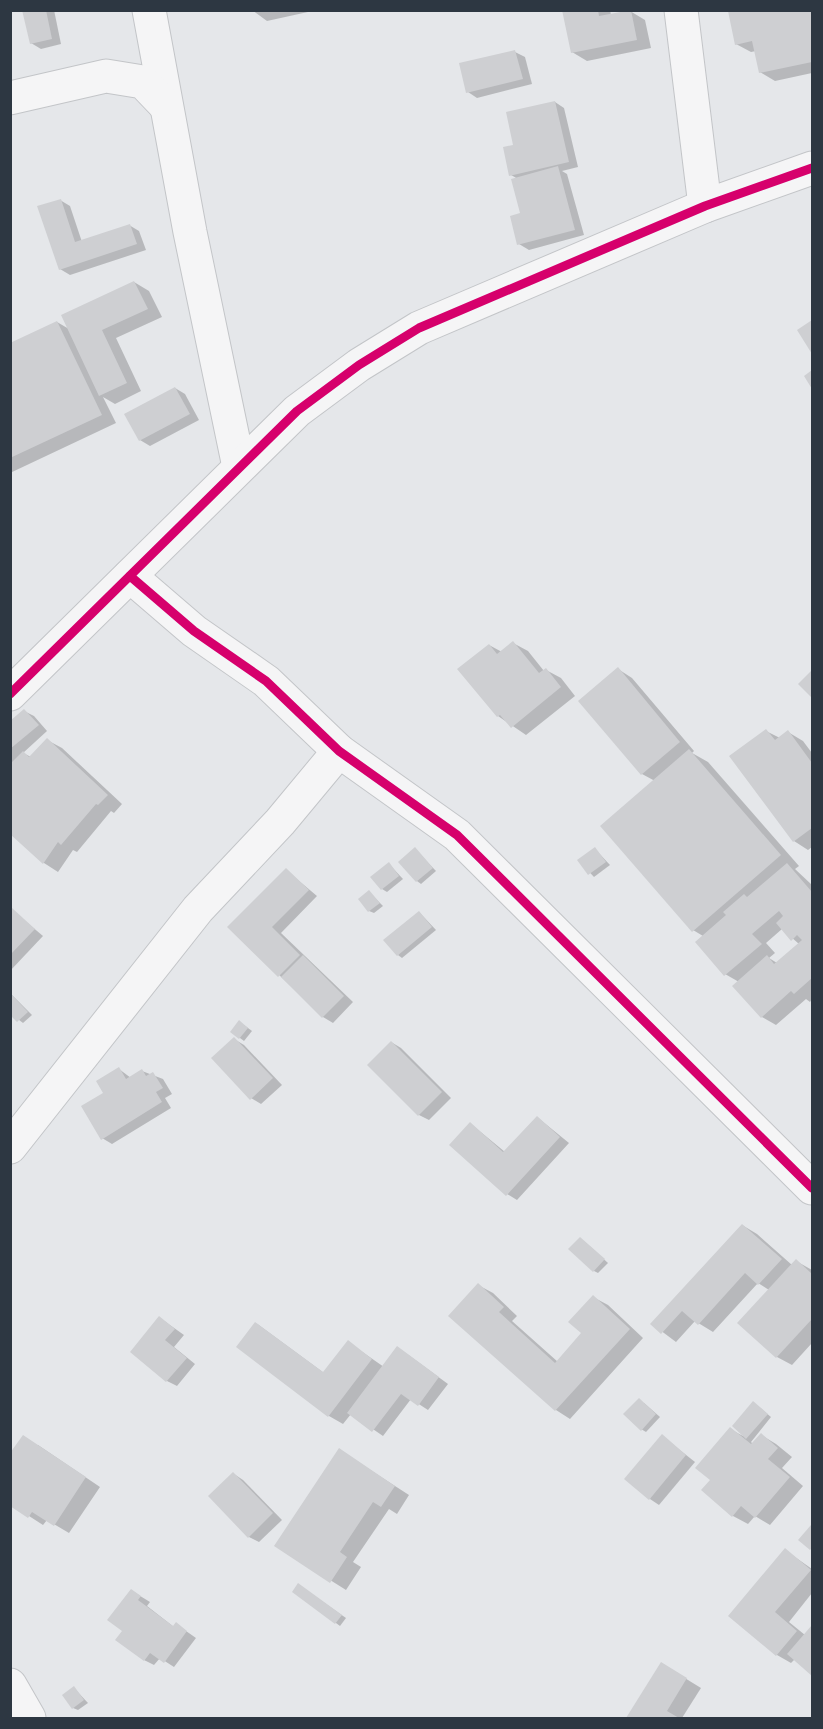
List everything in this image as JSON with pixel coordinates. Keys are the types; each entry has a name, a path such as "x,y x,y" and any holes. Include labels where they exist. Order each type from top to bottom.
{"street":[{"path":"106,76 132,52 147,10"},
{"path":"147,10 189,231 239,467"},
{"path":"681,10 705,206"},
{"path":"10,98 106,76 144,82 166,106"},
{"path":"10,694 297,411 359,365 418,328 705,206 813,168"},
{"path":"130,576 194,631 266,681 339,751 457,835 813,1188"},
{"path":"10,1147 198,909 280,822 339,751"},
{"path":"10,1685 30,1719"}],"building":[{"path":"22,10 46,10 52,39 30,44"},
{"path":"562,10 598,10 599,16 631,10 637,40 571,53"},
{"path":"811,10 812,62 759,73 752,41 735,45 728,11"},
{"path":"515,50 523,79 466,93 459,63"},
{"path":"555,101 569,162 509,176 503,147 513,145 506,112"},
{"path":"558,166 575,230 517,245 510,216 520,213 511,179"},
{"path":"61,199 75,242 130,224 137,244 59,270 37,206"},
{"path":"134,281 148,309 102,330 127,383 99,396 61,315"},
{"path":"812,320 812,354 797,330"},
{"path":"57,321 102,415 10,458 10,343"},
{"path":"812,370 812,389 804,376"},
{"path":"175,387 190,414 139,441 124,414"},
{"path":"513,641 539,673 546,668 561,687 511,728 500,715 497,717 457,669 489,644 497,654"},
{"path":"618,667 680,742 641,775 578,701"},
{"path":"812,672 812,698 798,684"},
{"path":"24,709 39,725 10,749 10,721"},
{"path":"766,729 775,740 788,730 812,763 812,828 793,842 729,756"},
{"path":"47,738 108,795 98,805 96,804 61,845 58,842 43,864 10,834 10,764 23,751 29,757"},
{"path":"689,749 781,855 692,932 600,826"},
{"path":"415,847 433,868 416,882 398,862"},
{"path":"595,847 606,862 588,875 577,860"},
{"path":"389,862 399,876 381,890 370,877"},
{"path":"787,863 812,892 812,978 794,994 791,991 761,1018 732,986 767,955 774,964 802,940 797,935 791,941 776,923 783,916 779,911 752,934 762,944 724,976 695,942 726,915 723,912 744,894 747,897"},
{"path":"286,868 309,890 272,927 300,955 278,977 227,927"},
{"path":"369,890 380,903 368,912 358,899"},
{"path":"12,908 35,929 10,955 10,910"},
{"path":"419,911 432,927 397,956 383,940"},
{"path":"303,955 344,996 322,1018 281,977"},
{"path":"10,993 28,1012 17,1022 10,1015"},
{"path":"239,1020 248,1028 239,1039 230,1032"},
{"path":"234,1037 273,1078 250,1100 211,1058"},
{"path":"391,1041 442,1092 418,1116 367,1065"},
{"path":"119,1067 126,1079 142,1069 146,1076 153,1072 163,1088 156,1092 162,1102 101,1140 81,1106 103,1093 96,1081"},
{"path":"537,1116 560,1137 506,1196 449,1145 470,1122 503,1152"},
{"path":"742,1224 782,1259 758,1285 745,1273 698,1325 682,1311 661,1334 650,1324"},
{"path":"580,1237 605,1259 593,1272 568,1249"},
{"path":"796,1259 812,1274 812,1319 776,1358 737,1323"},
{"path":"478,1283 504,1307 499,1312 555,1363 581,1333 568,1322 593,1295 630,1329 555,1411 448,1316"},
{"path":"159,1316 175,1329 165,1340 187,1358 166,1382 130,1352"},
{"path":"255,1322 323,1372 348,1340 372,1359 328,1417 236,1347"},
{"path":"397,1346 439,1377 418,1406 401,1394 372,1432 347,1413"},
{"path":"639,1398 656,1414 641,1431 623,1414"},
{"path":"753,1401 768,1414 746,1439 732,1426"},
{"path":"730,1427 751,1444 761,1433 778,1448 768,1459 790,1477 755,1518 741,1506 732,1517 701,1490 710,1480 695,1468"},
{"path":"662,1434 686,1455 649,1500 624,1479"},
{"path":"23,1435 86,1477 54,1526 32,1512 28,1518 10,1506 10,1453"},
{"path":"339,1448 395,1486 381,1507 373,1502 340,1552 347,1557 330,1583 274,1546"},
{"path":"233,1472 273,1513 248,1538 208,1496"},
{"path":"811,1525 812,1548 810,1550 798,1540"},
{"path":"785,1548 811,1570 775,1612 797,1631 776,1656 728,1616"},
{"path":"298,1583 342,1615 335,1624 292,1592"},
{"path":"131,1589 141,1596 138,1600 173,1626 176,1622 187,1631 164,1663 150,1653 144,1661 115,1640 122,1631 107,1620"},
{"path":"812,1625 812,1676 787,1654"},
{"path":"661,1662 687,1678 667,1711 679,1718 626,1718"},
{"path":"74,1686 84,1700 72,1709 62,1695"}],"cycle path":[{"path":"10,694 297,411 359,365 419,328 705,206 812,168"},
{"path":"130,576 194,631 266,681 339,751 457,835 812,1188"}]}
